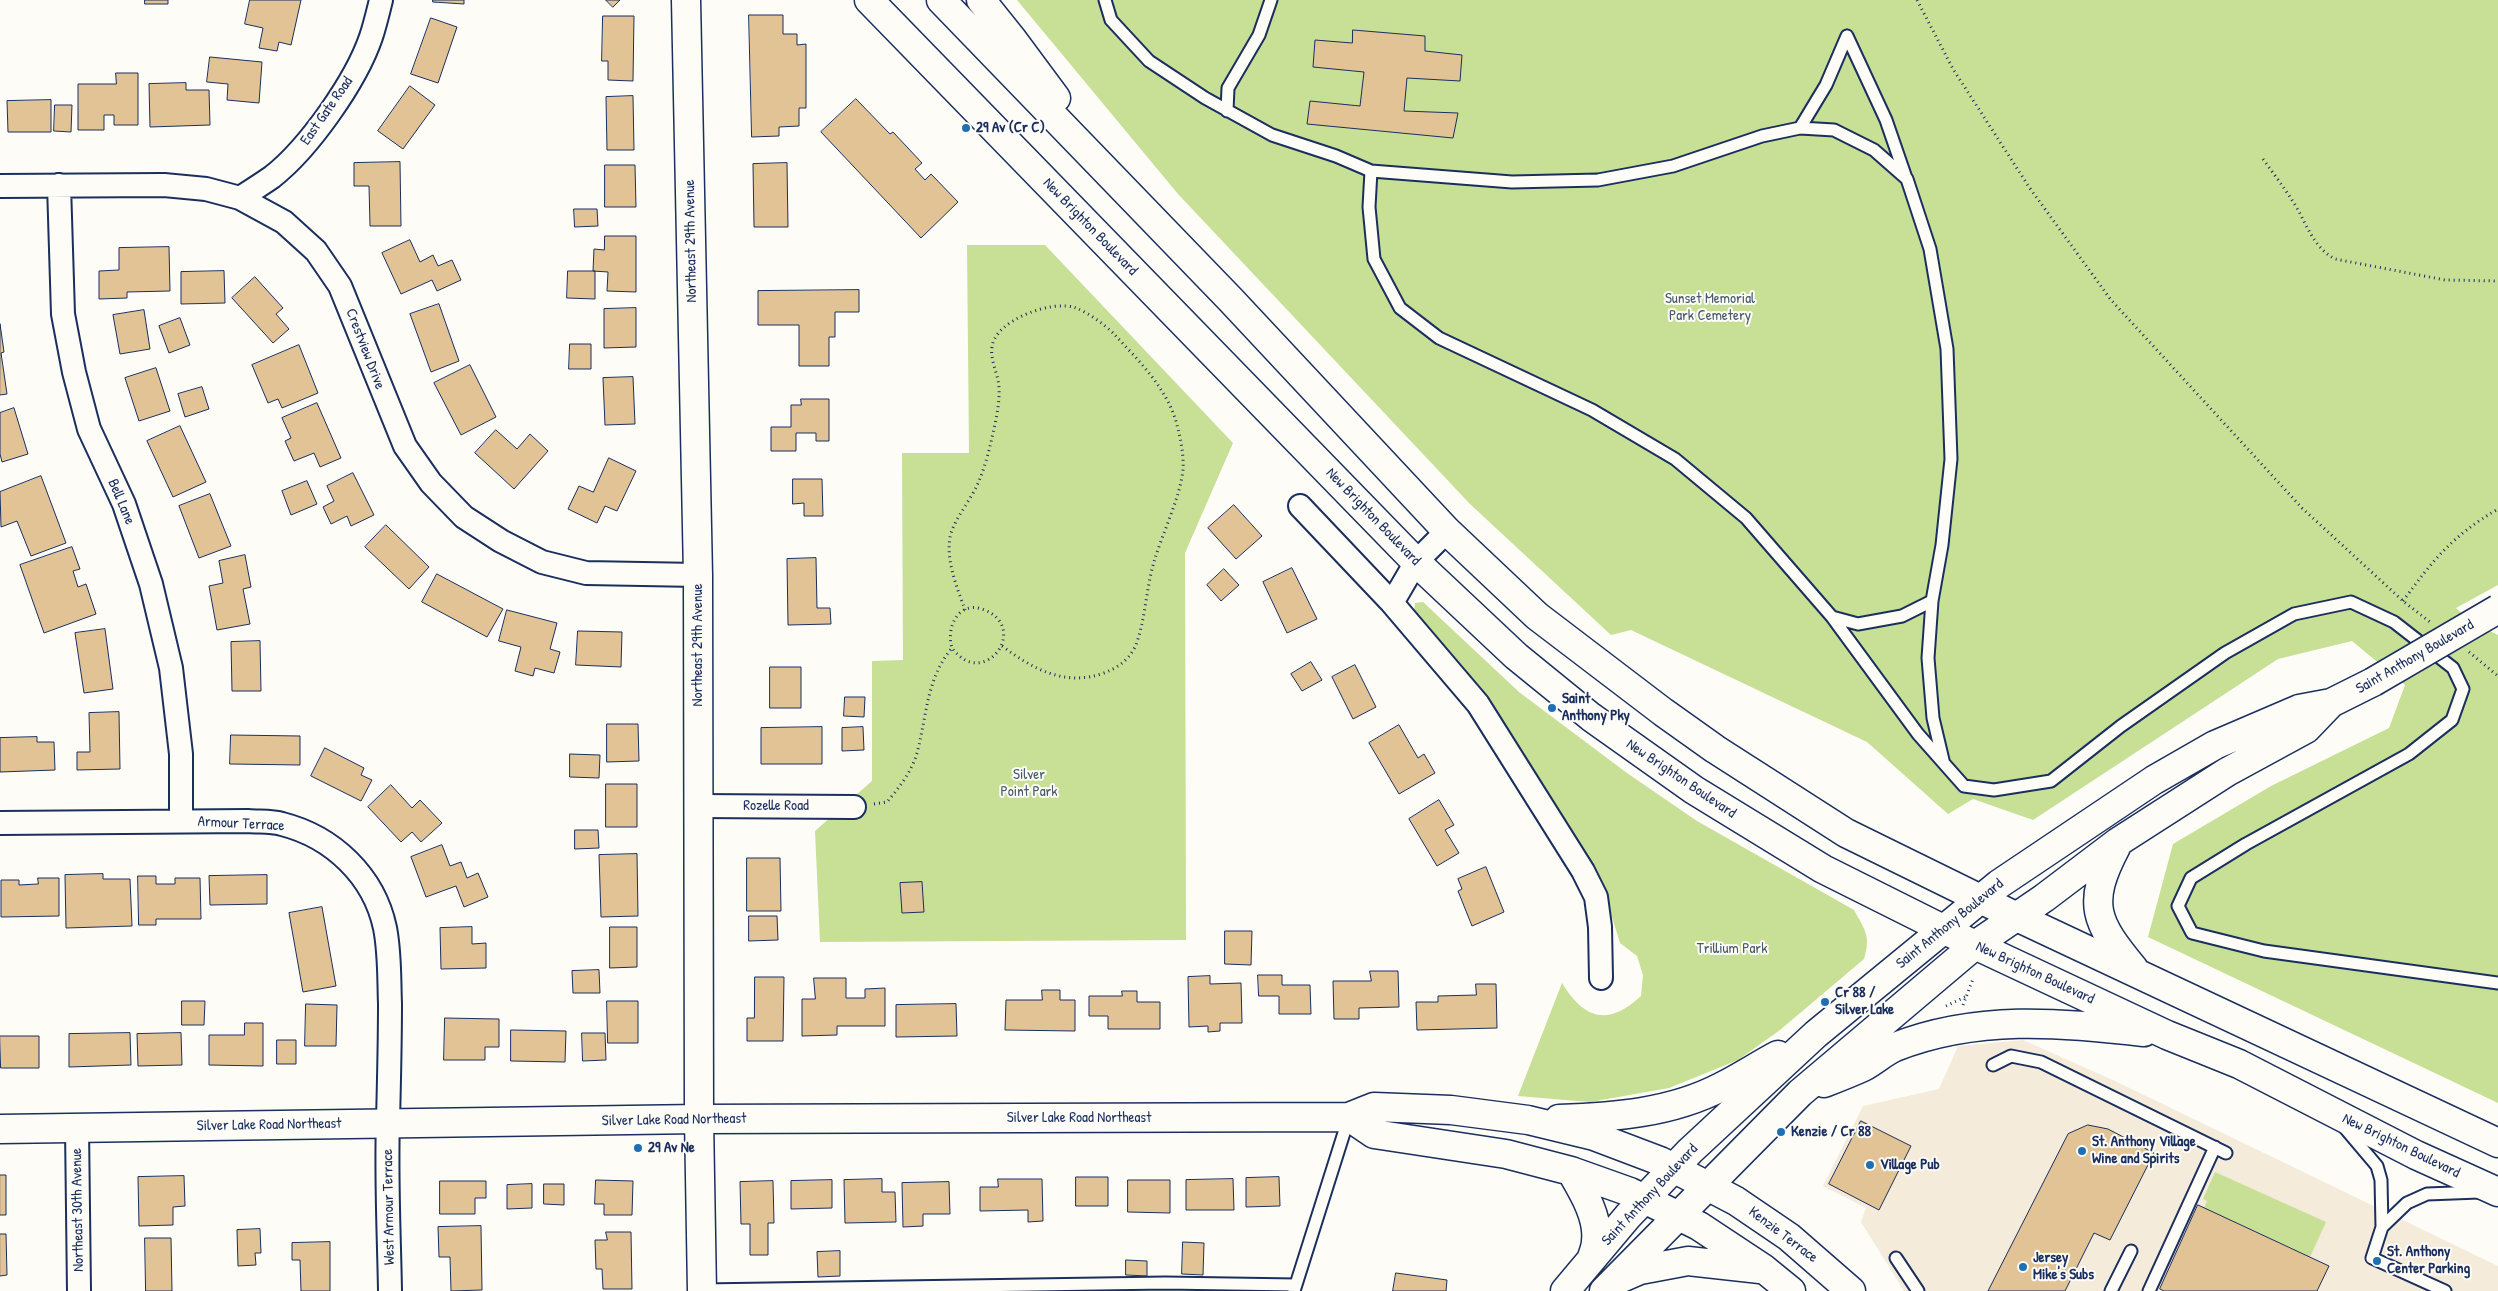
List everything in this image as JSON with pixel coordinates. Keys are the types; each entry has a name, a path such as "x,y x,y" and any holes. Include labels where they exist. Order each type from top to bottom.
{"main road":[{"name":"New Brighton Boulevard","path":"869,0 1416,562 1516,656 1591,717 1643,755 1744,822 1823,869 1975,945 2168,1035 2240,1064 2416,1155 2496,1192"},
{"path":"941,0 1114,178 1447,531 1537,616 1715,749 1846,833 2017,917 2498,1143"},
{"path":"981,0 1013,40 1114,178"},
{"name":"Northeast 29th Avenue","path":"687,3 698,575 699,1119 702,1290"},
{"name":"Saint Anthony Boulevard","path":"1610,1286 1661,1207 1691,1178 1690,1151 1816,1034 2010,876 2154,780 2215,745 2299,709 2331,703 2373,682 2498,610"},
{"name":"Saint Anthony Boulevard","path":"1565,1291 1591,1260 1661,1207 1691,1178 1800,1093 1975,945 2017,917 2118,842 2228,772 2306,729 2331,703"},
{"path":"2118,842 2099,883 2097,909 2102,926 2112,943 2138,974"},
{"path":"1800,1093 1862,1067 1895,1048 1964,1028 2033,1022 2076,1024 2168,1035"},
{"path":"1528,1120 1613,1116 1655,1110 1720,1088 1816,1034"},
{"name":"Silver Lake Road Northeast","path":"0,1129 699,1119 1349,1117 1374,1107 1451,1110 1528,1120 1594,1136 1691,1178"},
{"path":"1349,1117 1374,1134 1506,1154 1571,1171 1661,1207 1764,1269 1791,1291"},
{"path":"1571,1171 1588,1202 1594,1224 1596,1240 1591,1260"},
{"name":"Kenzie Terrace","path":"1691,1178 1736,1201 1789,1237 1851,1291"},
{"path":"1610,1286 1640,1270 1688,1261 1764,1269"}],"street":[{"name":"East Gate Road","path":"240,198 273,176 302,148 326,116 351,79 371,38 381,0"},
{"name":"Bell Lane","path":"59,185 63,314 74,372 89,430 124,504 153,594 172,678 181,754 181,821"},
{"name":"Crestview Drive","path":"0,186 164,185 206,189 240,198 284,222 316,251 340,286 405,446 431,484 464,517 500,541 542,562 577,571 632,575 698,575"},
{"path":"1300,506 1392,604 1478,704 1584,870 1596,897 1600,926 1601,978"},
{"path":"1392,604 1416,562 1447,531"},
{"name":"Rozelle Road","path":"698,806 854,807"},
{"name":"Armour Terrace","path":"0,823 181,821 280,823 309,832 336,849 359,871 374,898 385,927 389,957 390,1052 388,1124"},
{"name":"West Armour Terrace","path":"388,1124 390,1291"},
{"name":"Northeast 30th Avenue","path":"77,1128 79,1291"}],"lane":[{"path":"1104,0 1111,20 1149,61 1227,110 1272,135 1336,156 1371,171 1512,182 1598,180 1673,166 1762,136 1800,128 1834,130 1874,150 1907,180"},
{"path":"1227,110 1228,88 1258,35 1271,0"},
{"path":"1800,128 1826,85 1847,36 1886,120 1930,249 1947,349 1951,459 1942,545 1932,601 1930,675 1932,718 1943,763"},
{"path":"1371,171 1369,207 1374,259 1400,308 1439,338 1592,410 1675,459 1746,518 1832,617 1918,734 1964,786 1994,790 2051,781 2121,726 2225,653 2294,614 2351,602 2394,622 2453,668 2463,690 2452,720 2409,754 2246,844 2191,878 2178,906 2192,933 2264,951 2498,983"},
{"path":"1832,617 1858,624 1902,616 1932,601"},
{"path":"1993,1065 2011,1056 2041,1062 2226,1153"},
{"path":"2331,1111 2377,1166 2383,1203 2382,1227 2372,1258 2445,1291"},
{"path":"702,1290 1135,1283 1295,1288 1349,1117"},
{"path":"2150,1291 2215,1147"},
{"path":"2382,1227 2407,1203 2427,1194 2496,1192"},
{"path":"2111,1291 2131,1251"},
{"path":"1896,1258 1918,1291"}],"path":[{"path":"1917,0 1953,68 2029,187 2111,300 2302,508 2403,600 2434,624"},
{"path":"2263,159 2292,200 2315,242 2329,256 2445,280 2498,281"},
{"path":"965,610 951,565 950,550 952,531 979,482 997,412 999,385 992,364 992,344 1005,325 1035,311 1056,305 1076,308 1109,329 1147,370 1167,399 1178,426 1183,469 1153,564 1136,646 1128,658 1116,668 1080,680 1044,671 1017,657 1002,646"},
{"path":"2403,600 2437,555 2469,526 2498,509"},
{"path":"977,608 992,613 999,619 1004,631 1002,646 996,655 985,662 970,663 958,656 952,648 949,638 950,626 955,618 965,610 977,608"},
{"path":"854,807 887,802 900,787 916,755 929,689 942,660 952,648"},
{"path":"2464,648 2498,676"},
{"path":"1960,1013 1973,979"}],"shaded area":[{"path":"2023,1040 2115,1081 2498,1266 2498,1291 1904,1291 1861,1222 1866,1208 1823,1186 1863,1106 1939,1089 1958,1046"}],"green space":[{"name":"Sunset Memorial Park Cemetery","path":"1017,0 2498,0 2498,585 2456,608 2470,621 2498,635 2498,1103 2148,937 2173,844 2271,786 2389,728 2405,685 2352,641 2278,659 2033,820 1973,799 1948,814 1867,742 1631,630 1611,635 1470,504 1178,194"},
{"name":"Silver Point Park","path":"967,245 1045,245 1233,443 1185,553 1186,940 820,942 815,831 872,781 872,661 903,660 902,453 969,453"},
{"name":"Trillium Park","path":"1423,602 1519,692 1627,773 1697,821 1854,910 1866,933 1867,944 1864,959 1780,1030 1738,1060 1669,1088 1590,1102 1518,1096 1562,983 1579,1005 1597,1015 1607,1015 1629,1006 1641,996 1643,975 1637,956 1620,943 1600,878 1519,748 1463,666 1414,612 1415,603"},
{"path":"2215,1172 2326,1222 2310,1257 2204,1208 2207,1201 2203,1199"}],"building":[{"path":"145,0 168,0 168,4 145,4"},
{"path":"250,0 301,0 291,45 279,42 277,51 259,48 263,28 245,24"},
{"path":"433,0 464,0 464,4 433,2"},
{"path":"606,0 620,0 613,7"},
{"path":"749,15 783,15 783,34 797,34 797,45 806,44 806,108 799,108 799,126 779,127 779,136 752,137"},
{"path":"603,16 634,16 633,81 608,80 608,61 602,61"},
{"path":"431,18 457,27 438,83 411,74"},
{"path":"1353,30 1425,36 1425,51 1462,55 1460,81 1407,78 1404,111 1458,113 1453,138 1307,124 1310,101 1360,106 1364,72 1313,67 1315,40 1352,43"},
{"path":"210,57 262,62 259,103 227,100 228,84 207,82"},
{"path":"116,73 138,73 138,125 114,125 114,115 104,115 104,130 78,130 78,84 116,84"},
{"path":"186,83 186,90 209,90 210,125 150,127 149,84"},
{"path":"410,86 435,105 403,149 378,131"},
{"path":"633,96 634,150 607,150 606,97"},
{"path":"856,99 890,134 893,132 922,163 915,169 925,180 931,174 958,202 921,238 821,132"},
{"path":"51,100 51,132 8,132 7,101"},
{"path":"55,105 72,105 71,132 54,131"},
{"path":"400,162 401,226 370,226 369,186 354,186 354,163"},
{"path":"787,163 788,227 754,227 753,164"},
{"path":"605,165 635,165 636,207 605,207"},
{"path":"574,209 597,209 598,226 575,227"},
{"path":"605,236 636,236 636,292 607,291 608,272 593,271 594,249 604,250"},
{"path":"410,240 420,262 433,255 438,266 452,260 461,280 437,291 432,280 401,294 382,253"},
{"path":"169,247 170,291 127,292 127,298 99,299 99,271 119,270 119,248"},
{"path":"224,271 225,303 181,304 181,272"},
{"path":"568,271 595,271 595,299 567,298"},
{"path":"255,277 283,308 276,314 289,329 273,343 232,298"},
{"path":"859,290 859,312 835,312 835,337 829,337 829,366 799,366 799,325 758,325 758,291"},
{"path":"439,304 459,361 431,372 410,314"},
{"path":"636,308 636,347 604,348 604,309"},
{"path":"144,310 150,349 120,354 113,315"},
{"path":"180,318 190,345 169,353 159,326"},
{"path":"0,324 4,352 1,353 7,394 0,395"},
{"path":"570,344 591,344 591,369 569,369"},
{"path":"299,345 318,393 282,408 278,399 268,403 252,365"},
{"path":"470,365 496,417 461,435 434,383"},
{"path":"156,368 170,411 139,421 125,378"},
{"path":"633,377 635,424 605,425 603,378"},
{"path":"202,387 209,409 185,417 178,394"},
{"path":"801,399 829,399 829,441 816,441 816,433 796,433 796,451 771,451 771,427 791,427 791,405 801,405"},
{"path":"317,403 341,458 320,467 314,453 294,461 285,441 291,438 282,418"},
{"path":"14,408 28,454 2,462 0,454 0,413"},
{"path":"180,426 206,482 173,497 147,441"},
{"path":"496,430 517,449 530,434 548,451 514,489 475,453"},
{"path":"609,458 636,471 617,511 605,506 597,523 568,509 579,486 593,492"},
{"path":"353,473 374,515 351,526 347,516 331,524 323,507 334,501 327,486"},
{"path":"41,476 66,543 31,556 17,521 1,527 0,492"},
{"path":"793,479 822,479 823,516 804,516 804,503 793,504"},
{"path":"307,481 317,504 291,515 282,491"},
{"path":"210,494 231,546 199,558 179,506"},
{"path":"1234,505 1262,536 1236,559 1208,528"},
{"path":"386,525 429,567 409,589 365,547"},
{"path":"72,547 80,569 73,571 78,587 86,584 96,614 44,633 20,565"},
{"path":"245,555 251,587 243,589 250,624 217,630 209,586 223,583 219,561"},
{"path":"816,558 817,608 830,608 831,624 788,625 787,559"},
{"path":"1292,568 1317,619 1287,633 1263,582"},
{"path":"1224,569 1239,585 1221,601 1207,585"},
{"path":"437,574 503,609 487,637 422,602"},
{"path":"507,610 557,623 550,649 560,652 554,673 535,668 533,676 515,671 521,647 499,641"},
{"path":"105,629 113,689 84,693 75,633"},
{"path":"578,631 622,632 621,667 576,665"},
{"path":"260,641 261,691 232,691 231,642"},
{"path":"1311,662 1322,680 1302,691 1291,674"},
{"path":"1355,665 1376,707 1353,719 1332,677"},
{"path":"770,667 801,667 801,708 770,708"},
{"path":"845,697 865,697 864,717 844,716"},
{"path":"119,712 120,769 77,770 77,752 90,752 89,713"},
{"path":"607,724 638,724 639,761 607,762"},
{"path":"1399,725 1418,758 1424,754 1435,773 1399,794 1369,743"},
{"path":"822,727 822,764 761,764 761,728"},
{"path":"863,727 864,750 842,751 842,728"},
{"path":"231,735 300,736 300,765 230,764"},
{"path":"37,737 37,742 54,742 55,770 0,772 0,738"},
{"path":"325,748 364,768 361,775 372,780 361,801 311,776"},
{"path":"570,754 600,755 599,778 570,777"},
{"path":"606,784 637,784 637,827 606,827"},
{"path":"391,785 412,808 420,800 442,823 421,842 412,832 401,842 368,807"},
{"path":"1439,800 1454,825 1445,830 1459,853 1437,866 1409,819"},
{"path":"575,830 598,830 599,848 575,849"},
{"path":"442,845 450,866 461,862 467,878 478,873 488,897 464,907 456,886 426,897 411,857"},
{"path":"637,854 638,916 601,917 599,855"},
{"path":"747,858 780,858 781,911 747,911"},
{"path":"1486,867 1504,912 1472,926 1458,891 1462,889 1458,879"},
{"path":"103,874 103,879 130,879 132,926 66,928 65,875"},
{"path":"267,875 267,904 210,905 209,876"},
{"path":"138,876 156,876 156,884 175,884 175,878 200,878 201,919 156,919 156,925 139,925"},
{"path":"38,878 59,878 59,916 1,917 1,880 19,880 19,885 38,884"},
{"path":"922,882 924,912 902,913 900,883"},
{"path":"322,907 336,986 303,992 289,913"},
{"path":"749,916 777,916 778,940 749,941"},
{"path":"472,927 472,944 486,943 486,968 441,969 440,928"},
{"path":"610,927 637,927 637,967 610,968"},
{"path":"1225,931 1252,931 1251,965 1225,964"},
{"path":"599,970 600,993 573,993 572,971"},
{"path":"1370,971 1398,971 1399,1007 1359,1008 1359,1019 1334,1019 1333,981 1371,981"},
{"path":"1258,975 1282,975 1282,985 1310,985 1311,1014 1279,1014 1279,996 1259,996"},
{"path":"1210,976 1210,984 1241,983 1242,1023 1220,1023 1220,1031 1208,1032 1208,1026 1189,1027 1188,977"},
{"path":"755,977 784,977 783,1041 747,1041 747,1018 754,1018"},
{"path":"814,978 846,978 846,998 865,998 865,989 885,988 885,1026 837,1026 837,1035 802,1036 802,999 815,999"},
{"path":"1476,984 1496,984 1497,1028 1417,1030 1416,1002 1438,1002 1438,996 1476,995"},
{"path":"1042,990 1060,990 1060,1000 1075,1000 1075,1031 1005,1030 1006,1000 1042,1000"},
{"path":"1122,991 1137,991 1137,1002 1160,1002 1160,1029 1108,1029 1108,1016 1089,1016 1089,996 1122,996"},
{"path":"182,1001 205,1001 204,1025 182,1025"},
{"path":"607,1001 638,1001 638,1043 608,1043"},
{"path":"306,1004 337,1005 336,1046 305,1046"},
{"path":"956,1004 957,1036 896,1037 896,1005"},
{"path":"445,1018 499,1019 499,1047 485,1047 485,1060 444,1060"},
{"path":"245,1023 263,1023 263,1066 209,1065 209,1035 244,1035"},
{"path":"511,1030 566,1031 565,1062 511,1061"},
{"path":"130,1033 131,1065 69,1067 69,1034"},
{"path":"181,1033 182,1065 138,1066 137,1034"},
{"path":"582,1033 605,1033 606,1060 583,1061"},
{"path":"0,1036 39,1036 39,1068 1,1068"},
{"path":"277,1040 296,1040 296,1064 277,1064"},
{"name":"Village Pub","path":"1861,1121 1911,1146 1879,1210 1829,1184"},
{"path":"2088,1125 2108,1129 2154,1153 2110,1240 2094,1233 2065,1291 1988,1291 2068,1134"},
{"path":"0,1175 6,1175 6,1215 0,1215"},
{"path":"184,1176 185,1206 173,1207 173,1225 139,1226 138,1177"},
{"path":"1076,1177 1108,1177 1108,1206 1076,1206"},
{"path":"1279,1177 1280,1206 1246,1207 1246,1178"},
{"path":"882,1179 882,1192 895,1192 896,1222 845,1223 844,1180"},
{"path":"998,1179 1042,1179 1043,1221 1028,1222 1028,1210 980,1211 980,1187 998,1187"},
{"path":"1233,1179 1234,1210 1186,1210 1186,1180"},
{"path":"596,1180 633,1181 632,1215 604,1215 604,1204 595,1204"},
{"path":"832,1180 832,1208 791,1209 791,1181"},
{"path":"1128,1180 1170,1180 1170,1213 1128,1212"},
{"path":"440,1181 486,1181 486,1198 475,1198 475,1214 440,1214"},
{"path":"773,1181 774,1223 768,1223 768,1255 750,1255 750,1224 741,1224 740,1182"},
{"path":"949,1182 950,1214 923,1214 923,1226 903,1227 902,1183"},
{"path":"532,1184 532,1208 507,1209 507,1185"},
{"path":"544,1184 564,1184 564,1205 544,1204"},
{"path":"2198,1205 2329,1266 2317,1291 2164,1291 2160,1289"},
{"path":"481,1226 482,1290 451,1291 450,1257 439,1257 438,1227"},
{"path":"260,1229 261,1253 255,1253 256,1265 238,1266 237,1230"},
{"path":"606,1232 631,1232 632,1289 603,1289 602,1269 596,1269 595,1240 607,1240"},
{"path":"0,1234 6,1234 7,1275 0,1276"},
{"path":"145,1238 171,1238 172,1291 146,1291"},
{"path":"330,1242 330,1291 301,1291 300,1260 292,1260 292,1243"},
{"path":"1183,1242 1204,1243 1203,1275 1182,1274"},
{"path":"840,1251 840,1276 818,1277 817,1252"},
{"path":"1126,1260 1147,1261 1147,1276 1126,1275"},
{"path":"1396,1273 1447,1280 1446,1291 1393,1291"}],"place":[{"name":"29 Av (Cr C)","path":"966,128"},
{"name":"Saint Anthony Pky","path":"1552,708"},
{"name":"Cr 88 / Silver Lake","path":"1825,1002"},
{"name":"Kenzie / Cr 88","path":"1781,1132"},
{"name":"29 Av Ne","path":"638,1148"},
{"name":"St. Anthony Village Wine and Spirits","path":"2082,1151"},
{"name":"Village Pub","path":"1870,1165"},
{"name":"St. Anthony Center Parking","path":"2377,1261"},
{"name":"Jersey Mike's Subs","path":"2023,1267"}]}
